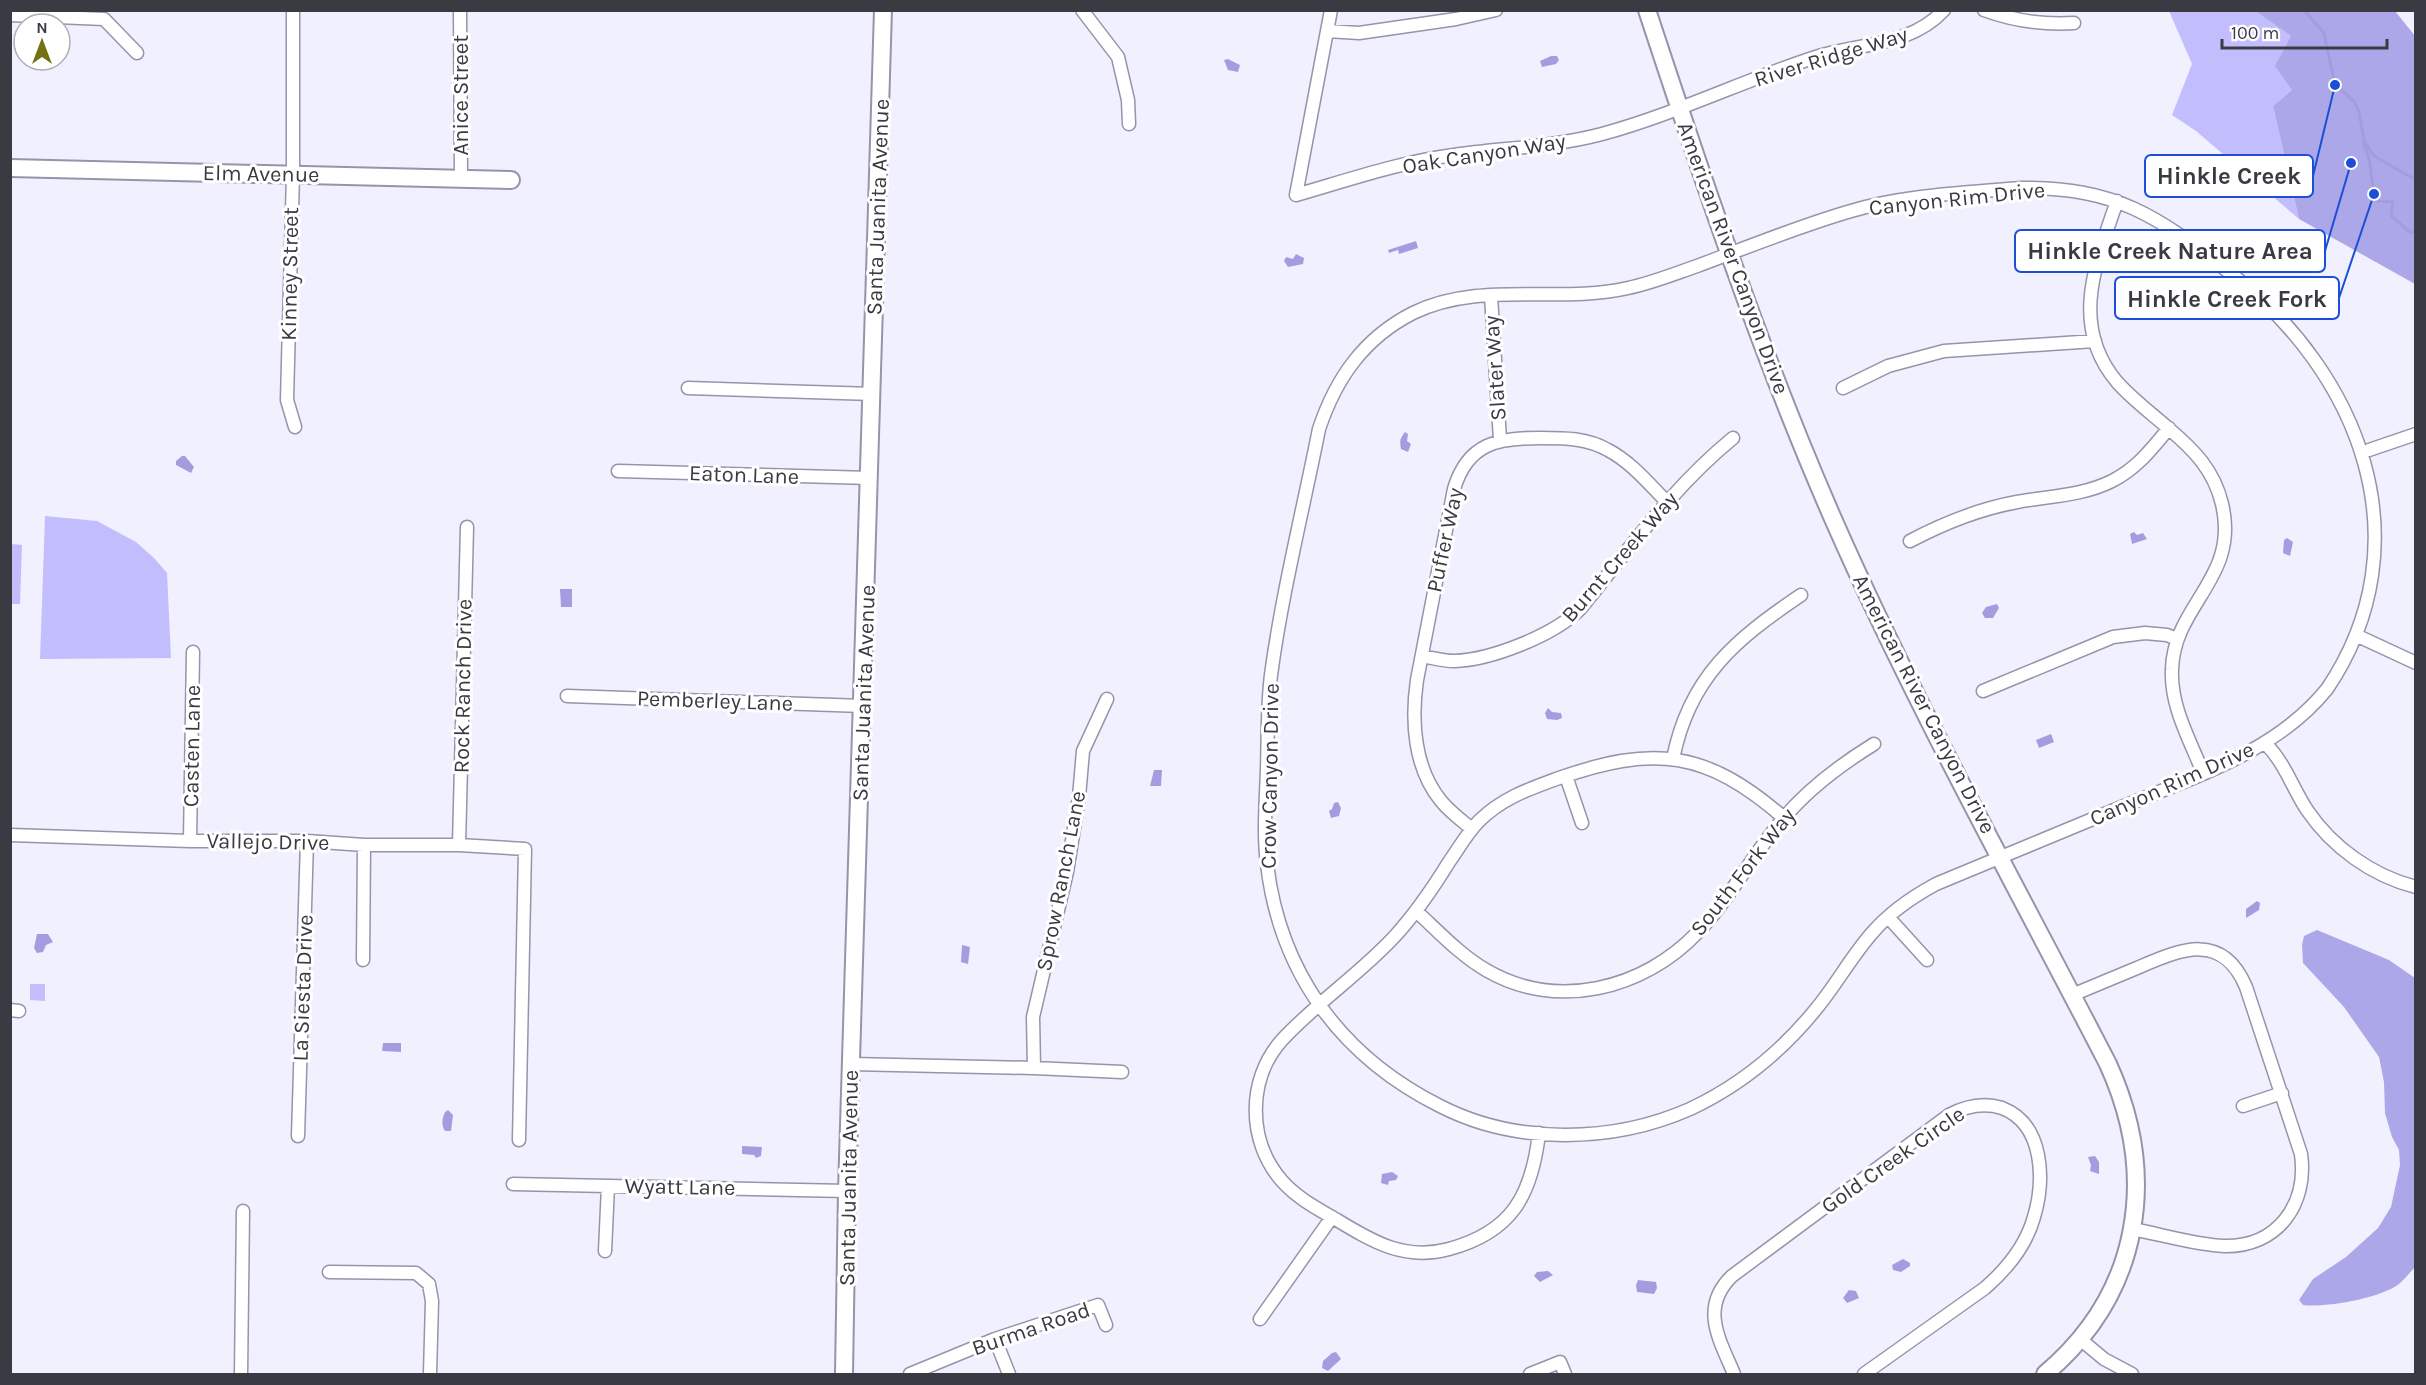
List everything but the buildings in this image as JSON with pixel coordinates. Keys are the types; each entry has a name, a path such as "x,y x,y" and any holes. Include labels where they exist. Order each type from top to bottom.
{"street":[{"name":"Kinney Street","path":"293,10 287,400 295,428"},
{"name":"Anice Street","path":"460,10 461,179"},
{"name":"Santa Juanita Avenue","path":"844,1374 847,1191 883,10"},
{"path":"1082,10 1118,57 1128,100 1129,124"},
{"name":"Oak Canyon Way","path":"1330,10 1296,195 1410,163 1453,155 1571,141 1624,127 1679,107"},
{"path":"1327,31 1359,33 1456,19 1496,10"},
{"name":"American River Canyon Drive","path":"1647,10 1728,254 1773,374 1835,524 1891,644 2108,1064 2129,1117 2137,1169 2132,1229 2119,1273 2108,1297 2080,1339 2045,1374"},
{"name":"River Ridge Way","path":"1679,107 1818,56 1891,41 1911,34 1930,24 1944,10"},
{"path":"1984,10 2034,23 2074,23"},
{"path":"10,15 104,19 136,53"},
{"name":"Elm Avenue","path":"10,168 511,180"},
{"name":"Canyon Rim Drive","path":"1728,254 1852,210 1907,199 2021,188 2048,188 2074,190 2117,201 2160,221 2182,235 2276,310 2330,375 2350,408 2369,450 2379,486 2383,539 2376,590 2360,637 2327,689 2288,727 2241,757 2000,857"},
{"path":"2117,201 2092,279 2090,305 2095,341 2116,381 2128,394 2190,446 2205,464 2219,493 2224,524 2222,556 2217,571 2183,624 2177,639 2172,670 2175,701 2203,773"},
{"name":"Crow Canyon Drive","path":"1728,254 1629,288 1585,294 1469,297 1433,305 1399,321 1384,331 1351,363 1340,378 1319,429 1271,674 1265,829 1271,892 1278,922 1294,962 1320,1006 1358,1051 1382,1072 1417,1095 1475,1120 1539,1133 1590,1134 1642,1125 1672,1116 1719,1094 1747,1075 1793,1035 1818,1007 1861,946 1888,917 1918,894 1936,884 2000,857"},
{"name":"Slater Way","path":"1491,296 1500,440"},
{"path":"1843,388 1888,366 1944,351 2095,341"},
{"path":"688,388 873,394"},
{"path":"1910,541 1961,517 1983,510 2016,502 2077,493 2110,482 2132,468 2169,428"},
{"path":"2369,450 2415,434"},
{"name":"Puffer Way","path":"1472,829 1441,801 1429,783 1421,763 1414,712 1422,656 1457,480 1470,458 1484,447 1500,440 1566,438 1598,445 1625,462 1667,502"},
{"name":"Burnt Creek Way","path":"1422,656 1444,660 1466,660 1496,652 1556,629 1581,608 1667,502 1694,473 1733,438"},
{"name":"Eaton Lane","path":"618,471 870,478"},
{"name":"Rock Ranch Drive","path":"459,845 467,526"},
{"path":"1673,759 1682,722 1704,682 1740,639 1801,595"},
{"path":"1983,691 2124,634 2156,633 2177,639"},
{"path":"2360,637 2415,663"},
{"name":"Casten Lane","path":"190,841 194,652"},
{"name":"Pemberley Lane","path":"567,696 863,706"},
{"name":"Sprow Ranch Lane","path":"1034,1068 1033,1017 1067,872 1079,797 1083,751 1107,699"},
{"path":"2265,743 2285,767 2307,810 2336,843 2367,867 2415,887"},
{"name":"South Fork Way","path":"1416,911 1471,960 1499,977 1523,986 1547,991 1564,992 1606,987 1648,971 1666,960 1698,932 1784,818 1820,782 1874,744"},
{"path":"1539,1133 1536,1164 1529,1185 1519,1204 1496,1227 1453,1248 1421,1254 1389,1249 1369,1240 1298,1196 1282,1181 1264,1153 1256,1121 1258,1088 1270,1057 1283,1039 1379,953 1416,911 1472,829 1491,809 1506,799 1566,776 1618,760 1673,759 1694,763 1728,777 1760,796 1784,818"},
{"path":"1566,776 1582,823"},
{"name":"Vallejo Drive","path":"10,835 190,841 307,841 364,845 459,845 525,849 519,1140"},
{"name":"La Siesta Drive","path":"298,1136 307,841"},
{"path":"363,960 364,845"},
{"path":"1888,917 1927,960"},
{"path":"2072,995 2176,952 2202,950 2218,955 2233,965 2243,979 2301,1154 2303,1177 2298,1200 2290,1214 2273,1231 2245,1244 2221,1246 2132,1229"},
{"path":"851,1064 1122,1072"},
{"path":"2243,1106 2282,1093"},
{"name":"Gold Creek Circle","path":"1734,1374 1717,1334 1713,1318 1718,1295 1732,1276 1949,1115 1965,1108 1982,1105 2007,1110 2021,1121 2031,1134 2038,1160 2038,1199 2034,1217 2023,1244 2006,1268 1985,1288 1864,1374"},
{"name":"Wyatt Lane","path":"513,1184 847,1191"},
{"path":"605,1251 608,1186"},
{"path":"241,1374 243,1211"},
{"path":"1260,1319 1332,1217"},
{"path":"329,1272 416,1273 429,1284 432,1301 430,1374"},
{"name":"Burma Road","path":"910,1374 995,1339 1098,1305 1106,1325"},
{"path":"995,1339 1009,1374"},
{"path":"2080,1339 2104,1359 2132,1374"},
{"path":"1530,1374 1560,1362 1565,1374"}],"shaded area":[{"path":"2169,11 2255,11 2291,36 2292,90 2273,106 2299,219 2196,131 2172,115 2192,64"},
{"path":"2255,11 2395,11 2415,36 2415,284 2299,219 2273,106 2292,90 2275,66 2291,36"},
{"path":"1557,56 1559,60 1556,64 1542,67 1540,61"},
{"path":"1228,59 1240,65 1238,72 1228,70 1224,60"},
{"path":"1416,241 1418,248 1399,254 1398,250 1389,253 1388,250"},
{"path":"1296,254 1304,258 1303,264 1288,267 1284,261 1286,257 1293,259"},
{"path":"1405,432 1408,434 1407,441 1411,444 1408,452 1401,449 1400,440"},
{"path":"185,456 194,467 191,473 176,465 176,461"},
{"path":"45,516 97,521 136,542 154,558 167,573 171,658 40,659"},
{"path":"2134,532 2137,535 2143,533 2147,539 2132,544 2130,534"},
{"path":"2287,538 2293,542 2290,556 2283,553 2284,540"},
{"path":"11,544 22,545 20,604 11,604"},
{"path":"560,589 572,589 572,607 561,607"},
{"path":"1997,604 1999,608 1993,618 1985,618 1982,613 1986,607"},
{"path":"1548,708 1552,712 1561,713 1562,718 1547,719 1545,713"},
{"path":"2051,734 2054,742 2039,748 2036,740"},
{"path":"1154,770 1162,770 1161,786 1150,786"},
{"path":"1338,802 1341,808 1339,816 1331,818 1329,811 1334,803"},
{"path":"2257,901 2260,903 2259,910 2246,918 2246,909"},
{"path":"2317,930 2389,960 2415,978 2416,1266 2399,1284 2380,1294 2353,1301 2313,1306 2303,1305 2299,1300 2313,1279 2346,1257 2378,1228 2391,1207 2400,1165 2399,1150 2392,1137 2385,1113 2384,1082 2379,1057 2344,1007 2303,963 2304,936"},
{"path":"37,934 48,934 53,942 46,945 43,952 37,953 34,948"},
{"path":"962,945 970,947 968,964 961,962"},
{"path":"30,984 45,984 45,1001 30,1000"},
{"path":"383,1043 401,1043 401,1052 382,1051"},
{"path":"448,1110 453,1115 451,1131 445,1131 443,1120"},
{"path":"742,1146 762,1147 761,1156 756,1158 754,1155 742,1154"},
{"path":"2095,1156 2099,1162 2099,1174 2090,1171 2091,1165 2088,1157"},
{"path":"1392,1172 1398,1176 1396,1180 1389,1181 1388,1185 1381,1183 1382,1174"},
{"path":"1903,1259 1910,1263 1910,1266 1901,1272 1893,1270 1892,1265"},
{"path":"1548,1271 1553,1275 1540,1282 1534,1276 1537,1272"},
{"path":"1638,1280 1656,1282 1657,1288 1654,1294 1637,1292"},
{"path":"1849,1290 1856,1291 1859,1298 1847,1303 1843,1298"},
{"path":"1336,1352 1341,1359 1328,1371 1322,1368 1323,1361"}],"waterway":[{"path":"2304,10 2324,33 2335,85 2354,101 2359,112 2364,140 2374,156 2416,180"},
{"path":"2364,140 2377,201 2393,202 2391,216 2410,232 2416,232"}],"place":[{"name":"Hinkle Creek","path":"2335,85"},
{"name":"Hinkle Creek Nature Area","path":"2351,163"},
{"name":"Hinkle Creek Fork","path":"2374,194"}]}
